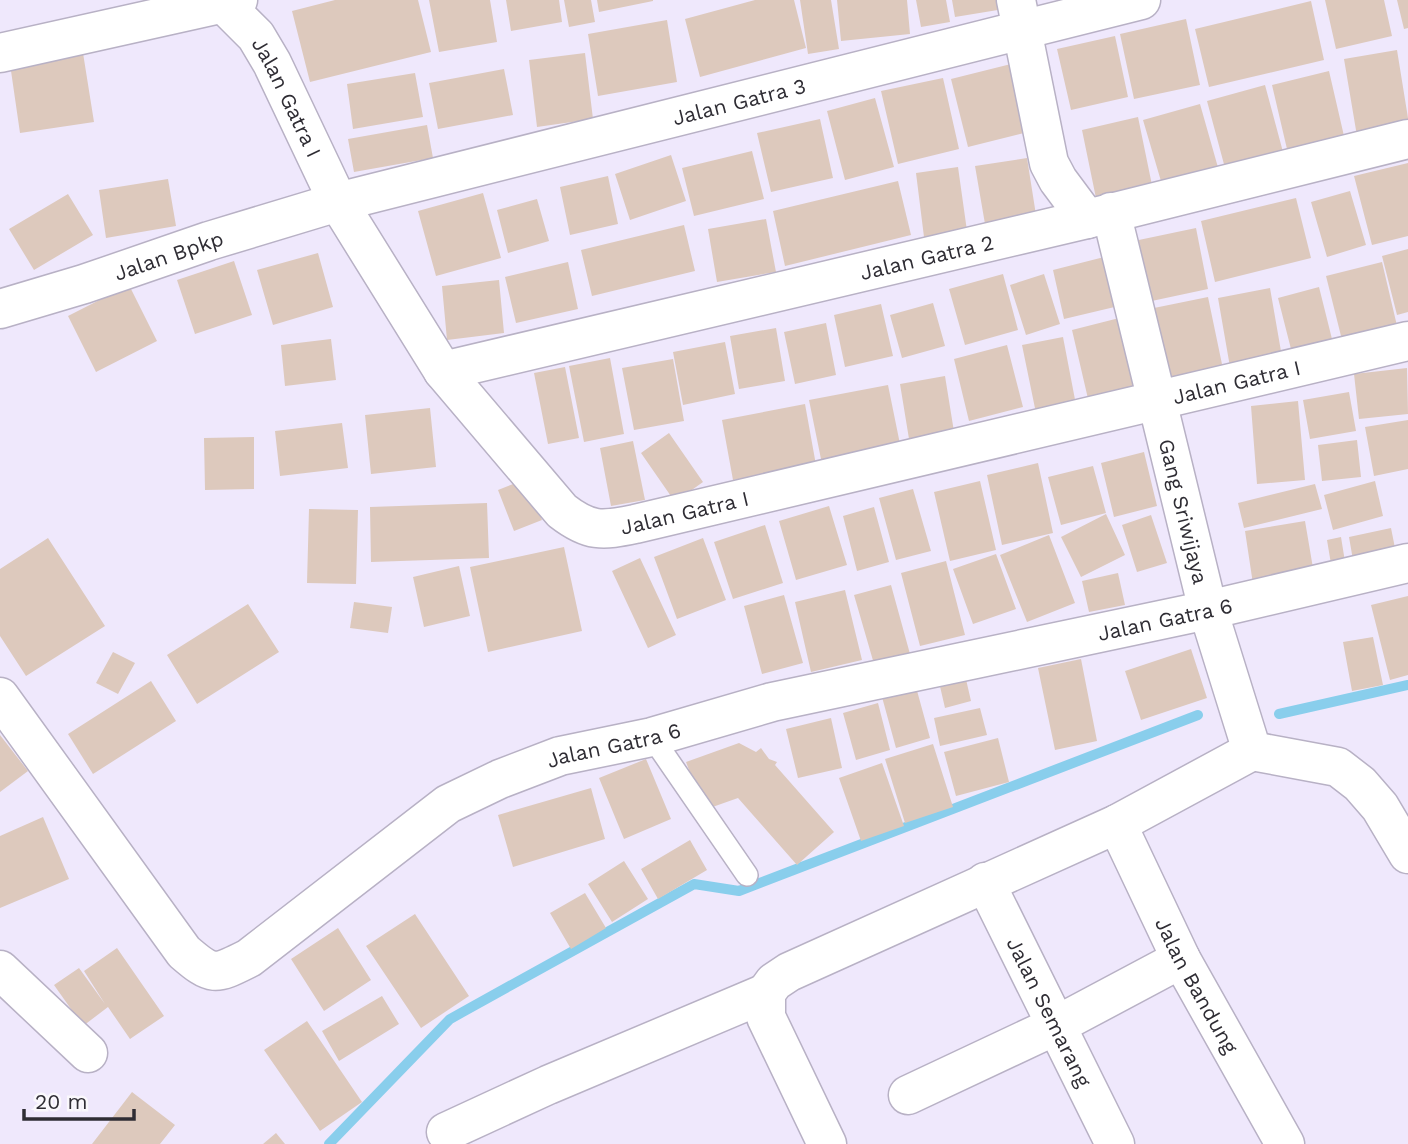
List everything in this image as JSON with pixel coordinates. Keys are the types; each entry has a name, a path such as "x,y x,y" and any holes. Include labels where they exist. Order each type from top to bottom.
{"street":[{"name":"Jalan Gatra 3","path":"338,202 1020,15 1141,0"},
{"path":"0,53 231,2"},
{"name":"Jalan Gatra I","path":"231,2 272,63 338,202 443,371 562,511 579,524 594,529 609,530 1408,341"},
{"path":"1020,15 1049,163 1059,180 1099,216"},
{"name":"Jalan Gatra 2","path":"443,371 1099,216 1408,139"},
{"name":"Jalan Bpkp","path":"0,309 338,202"},
{"name":"Gang Sriwijaya","path":"1099,216 1157,401 1208,610 1252,751"},
{"name":"Jalan Gatra 6","path":"0,697 184,952 205,970 225,970 249,958 448,804 500,779 559,756 652,737 772,702 1208,610 1408,563"},
{"path":"446,1132 548,1085 766,993 774,982 789,972 985,881 1117,824 1252,751 1338,767 1360,784 1380,807 1408,854"},
{"name":"Jalan Bandung","path":"1117,824 1181,959 1285,1144"},
{"name":"Jalan Semarang","path":"985,881 1115,1144"},
{"path":"908,1095 1057,1026 1181,959"},
{"path":"0,970 88,1053"},
{"path":"766,993 766,1017 827,1144"}],"lane":[{"path":"652,737 747,875"}],"building":[{"path":"335,0 418,0 431,52 310,82 292,11"},
{"path":"429,0 490,0 497,42 439,52"},
{"path":"506,0 559,0 562,22 511,31"},
{"path":"564,0 591,0 595,22 569,27"},
{"path":"597,0 653,0 653,1 599,12"},
{"path":"755,0 794,0 806,48 700,77 685,19"},
{"path":"800,0 831,0 839,49 808,54"},
{"path":"837,0 907,0 910,34 841,41"},
{"path":"916,0 946,0 950,22 921,27"},
{"path":"952,0 1008,0 1010,8 955,17"},
{"path":"1325,0 1384,0 1392,36 1336,49"},
{"path":"1397,0 1408,0 1408,28 1404,29"},
{"path":"1311,1 1324,60 1209,87 1195,29"},
{"path":"1186,19 1200,85 1134,99 1120,34"},
{"path":"667,20 677,82 598,96 588,34"},
{"path":"1115,36 1128,97 1071,110 1057,49"},
{"path":"1397,50 1408,133 1358,142 1344,59"},
{"path":"83,53 94,122 20,133 10,64"},
{"path":"585,53 593,119 537,127 529,60"},
{"path":"1015,63 1032,131 968,147 951,79"},
{"path":"504,69 513,115 438,129 429,83"},
{"path":"1329,71 1344,136 1287,149 1272,85"},
{"path":"415,73 423,117 353,129 347,84"},
{"path":"943,78 959,149 898,164 881,91"},
{"path":"1265,85 1283,152 1225,168 1207,101"},
{"path":"875,98 894,167 845,180 827,111"},
{"path":"1200,104 1219,171 1163,188 1143,120"},
{"path":"1138,117 1153,190 1097,203 1082,130"},
{"path":"820,119 833,178 771,192 757,133"},
{"path":"427,125 433,158 354,172 348,139"},
{"path":"752,151 764,199 694,216 682,168"},
{"path":"671,155 686,201 630,220 615,174"},
{"path":"1027,158 1036,215 985,224 975,166"},
{"path":"1408,163 1408,236 1372,245 1354,176"},
{"path":"958,167 967,231 924,237 916,173"},
{"path":"608,176 618,224 570,235 560,187"},
{"path":"168,179 176,226 106,238 99,190"},
{"path":"898,181 911,235 785,266 773,211"},
{"path":"1350,191 1366,245 1327,257 1311,202"},
{"path":"483,193 501,258 436,276 418,211"},
{"path":"68,194 93,235 34,270 9,229"},
{"path":"1296,198 1311,258 1215,282 1201,221"},
{"path":"537,199 549,241 508,253 497,210"},
{"path":"766,219 776,272 717,282 708,229"},
{"path":"684,225 695,271 592,296 581,250"},
{"path":"1196,228 1208,289 1147,302 1134,241"},
{"path":"1408,249 1408,312 1397,315 1382,256"},
{"path":"318,253 333,307 273,325 257,270"},
{"path":"1112,255 1123,305 1064,319 1053,270"},
{"path":"234,261 252,315 195,334 177,280"},
{"path":"568,262 578,309 516,323 505,277"},
{"path":"1382,262 1398,330 1343,344 1326,276"},
{"path":"1003,274 1018,330 965,345 949,289"},
{"path":"1044,274 1060,324 1026,335 1010,285"},
{"path":"499,280 504,333 447,340 442,286"},
{"path":"129,285 157,341 96,372 68,316"},
{"path":"1319,287 1332,339 1291,349 1278,298"},
{"path":"1270,288 1282,357 1230,367 1218,298"},
{"path":"1208,297 1223,369 1169,380 1154,308"},
{"path":"933,303 945,346 902,358 890,315"},
{"path":"881,304 893,356 845,367 834,315"},
{"path":"1131,315 1148,389 1089,403 1072,330"},
{"path":"826,323 836,375 795,384 784,332"},
{"path":"776,328 785,381 739,389 730,336"},
{"path":"1063,337 1077,410 1037,418 1022,345"},
{"path":"331,339 336,380 285,386 281,345"},
{"path":"725,342 735,394 683,405 673,352"},
{"path":"1007,345 1023,407 969,421 954,359"},
{"path":"610,358 624,434 584,442 569,366"},
{"path":"673,359 684,421 634,430 622,368"},
{"path":"565,367 579,438 548,444 534,373"},
{"path":"1407,368 1408,414 1359,419 1354,374"},
{"path":"945,376 955,438 910,445 900,384"},
{"path":"888,385 901,449 822,464 809,400"},
{"path":"1349,392 1356,431 1310,439 1303,400"},
{"path":"1298,401 1305,480 1257,484 1251,406"},
{"path":"805,404 816,465 733,480 722,420"},
{"path":"430,408 436,467 371,474 365,415"},
{"path":"1408,420 1408,469 1374,476 1365,427"},
{"path":"342,423 348,468 280,476 275,431"},
{"path":"669,433 703,482 675,502 641,453"},
{"path":"254,437 254,489 205,490 204,438"},
{"path":"1357,440 1361,477 1322,481 1318,445"},
{"path":"633,441 645,500 611,506 600,448"},
{"path":"1144,452 1157,506 1114,517 1101,463"},
{"path":"1038,463 1053,533 1002,545 987,475"},
{"path":"1093,466 1106,513 1061,525 1048,477"},
{"path":"526,479 542,520 514,531 498,490"},
{"path":"980,481 996,550 950,561 934,492"},
{"path":"1375,481 1383,516 1333,530 1324,495"},
{"path":"1315,484 1322,509 1244,528 1238,503"},
{"path":"913,489 931,551 896,560 879,498"},
{"path":"487,503 489,558 371,562 370,507"},
{"path":"829,506 847,565 796,580 779,521"},
{"path":"874,507 889,562 857,571 843,516"},
{"path":"309,509 358,510 356,584 307,583"},
{"path":"1106,514 1125,555 1081,577 1061,537"},
{"path":"1151,515 1167,563 1137,572 1122,525"},
{"path":"1305,521 1314,574 1253,584 1245,531"},
{"path":"765,525 783,583 733,599 714,542"},
{"path":"1391,528 1397,558 1354,566 1349,537"},
{"path":"1049,535 1075,603 1027,622 1000,555"},
{"path":"1341,537 1346,568 1332,570 1327,540"},
{"path":"48,538 105,626 26,676 0,636 0,569"},
{"path":"703,538 726,600 677,619 654,557"},
{"path":"564,547 582,631 488,652 470,567"},
{"path":"996,554 1016,609 973,624 953,569"},
{"path":"640,558 676,635 648,648 612,571"},
{"path":"946,561 965,635 920,646 901,573"},
{"path":"459,566 470,616 424,627 413,577"},
{"path":"1118,573 1125,605 1089,612 1082,581"},
{"path":"891,585 910,654 874,664 854,595"},
{"path":"845,590 862,660 811,672 795,602"},
{"path":"784,595 803,663 762,674 744,606"},
{"path":"1408,596 1408,675 1390,680 1371,605"},
{"path":"354,602 392,607 388,633 350,628"},
{"path":"248,604 279,652 197,704 167,655"},
{"path":"1373,637 1383,685 1352,691 1343,642"},
{"path":"1191,649 1207,698 1141,720 1125,671"},
{"path":"113,652 135,663 118,694 96,683"},
{"path":"1081,659 1097,741 1055,750 1038,668"},
{"path":"965,675 971,701 945,708 939,682"},
{"path":"151,681 176,721 93,774 68,734"},
{"path":"916,687 930,738 896,748 882,697"},
{"path":"878,703 890,750 856,760 843,713"},
{"path":"980,708 987,735 940,746 934,718"},
{"path":"831,718 842,768 798,778 786,729"},
{"path":"0,735 28,771 0,792"},
{"path":"998,738 1009,782 956,796 944,752"},
{"path":"739,743 756,752 761,748 769,759 777,762 775,765 834,832 797,865 738,798 704,810 686,762"},
{"path":"933,744 953,807 905,823 885,759"},
{"path":"646,759 671,819 624,839 599,778"},
{"path":"882,763 904,826 861,841 839,778"},
{"path":"591,788 605,839 513,867 498,815"},
{"path":"43,817 69,879 0,908 0,836"},
{"path":"690,840 707,870 658,899 641,869"},
{"path":"624,861 648,899 612,922 588,884"},
{"path":"585,893 606,928 571,949 550,913"},
{"path":"415,914 469,996 421,1028 366,946"},
{"path":"338,928 371,980 324,1011 291,959"},
{"path":"117,948 164,1016 130,1039 108,1007 83,1026 54,985 79,968 105,1004 84,971"},
{"path":"382,996 399,1024 339,1061 322,1031"},
{"path":"307,1021 362,1102 320,1131 264,1050"},
{"path":"132,1092 175,1125 160,1144 92,1144"},
{"path":"276,1133 285,1144 263,1144"}],"waterway":[{"path":"1279,714 1408,685"},
{"path":"329,1144 450,1019 694,884 739,891 1198,715"}]}
